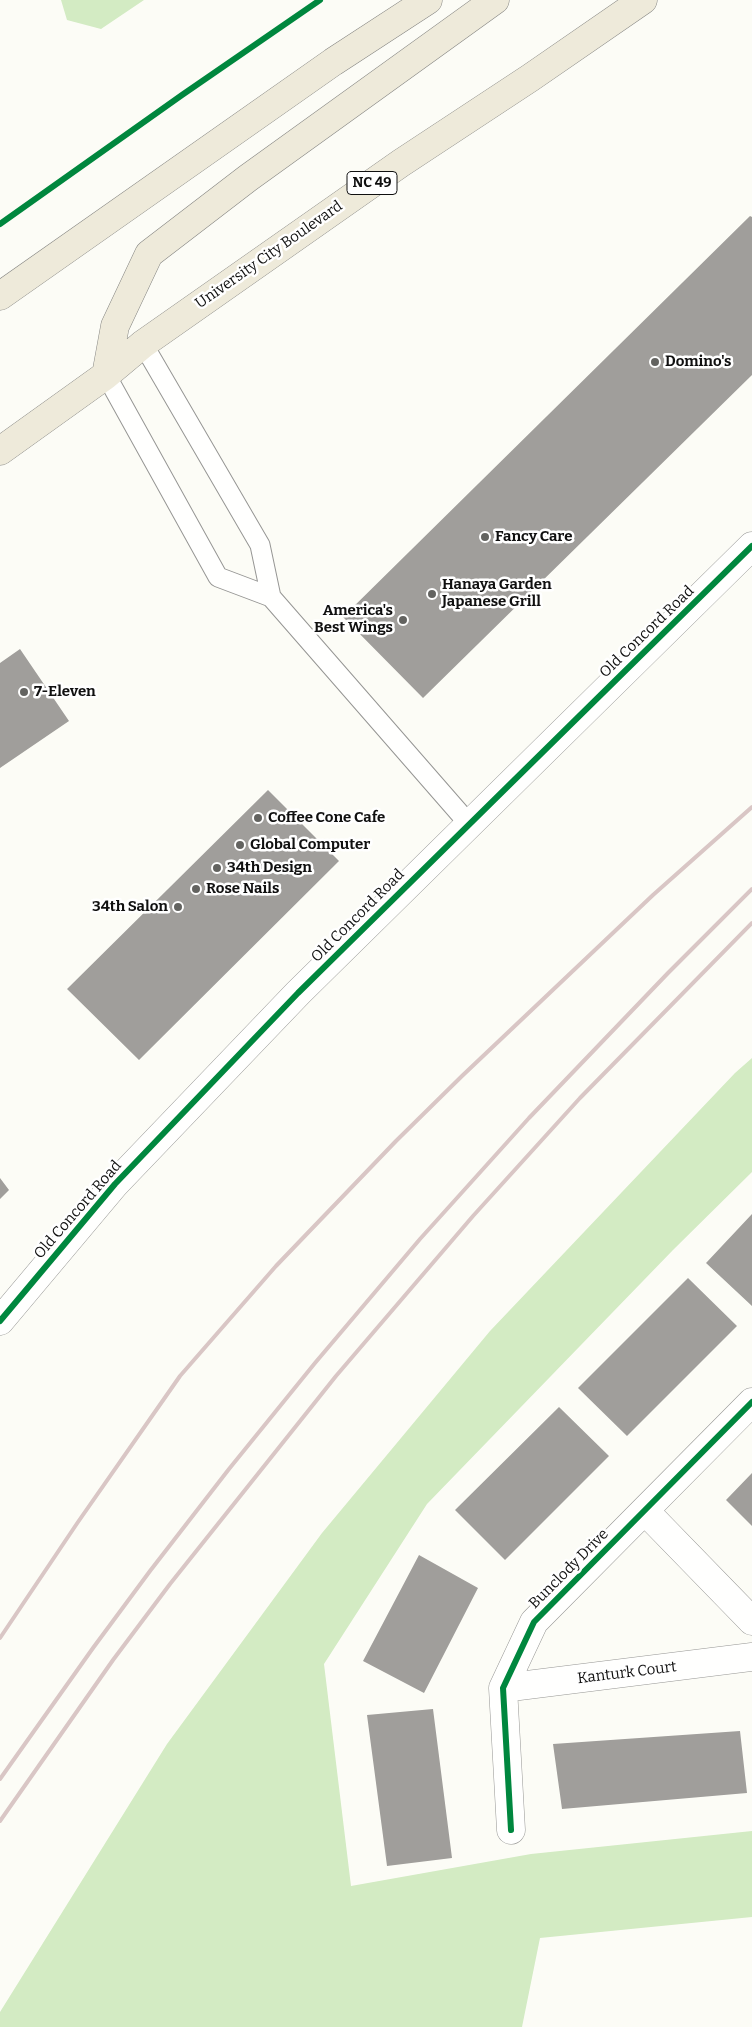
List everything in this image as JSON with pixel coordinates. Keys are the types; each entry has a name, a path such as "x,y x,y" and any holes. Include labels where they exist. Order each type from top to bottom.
{"main road":[{"path":"0,296 333,62 428,0"},
{"path":"106,375 115,326 150,254 248,178 495,0"},
{"name":"University City Boulevard","path":"0,451 106,375 143,344 401,163 530,78 643,0"}],"street":[{"name":"Old Concord Road","path":"0,1321 115,1184 298,993 752,546"},
{"name":"Bunclody Drive","path":"511,1830 503,1688 534,1622 752,1402"},
{"path":"645,1511 752,1621"},
{"name":"Kanturk Court","path":"503,1688 752,1657"}],"lane":[{"path":"143,344 260,545 271,597"},
{"path":"106,375 218,577 271,597 469,824"}],"green space":[{"path":"61,0 144,0 101,29 67,20"},
{"path":"752,1058 752,1172 673,1250 427,1504 324,1664 351,1886 531,1854 752,1831 752,1917 540,1938 522,2027 0,2027 0,2012 167,1744 322,1533 490,1331 735,1073"}],"building":[{"path":"750,216 752,217 752,375 423,698 343,617"},
{"name":"7-Eleven","path":"20,649 69,721 0,768 0,663"},
{"path":"268,790 339,861 139,1060 67,989"},
{"path":"0,1178 9,1190 0,1199"},
{"path":"752,1214 752,1306 706,1263"},
{"path":"688,1278 737,1326 627,1436 578,1388"},
{"path":"559,1407 609,1456 505,1560 455,1510"},
{"path":"752,1473 752,1526 726,1500"},
{"path":"419,1555 478,1588 424,1693 363,1661"},
{"path":"433,1709 452,1858 387,1866 367,1715"},
{"path":"740,1731 747,1793 562,1809 553,1744"}],"railway":[{"path":"0,1638 180,1376 276,1266 396,1141 462,1076 653,895 752,807"},
{"path":"0,1779 150,1571 315,1363 420,1239 529,1118 668,973 752,889"},
{"path":"0,1821 113,1660 170,1584 336,1376 473,1216 580,1098 752,923"}],"cycle path":[{"path":"0,224 320,0"},
{"path":"0,1321 115,1184 298,993 752,546"},
{"path":"511,1830 503,1688 534,1622 752,1402"}],"place":[{"name":"Domino's","path":"655,362"},
{"name":"Fancy Care","path":"485,537"},
{"name":"Hanaya Garden Japanese Grill","path":"432,594"},
{"name":"America's Best Wings","path":"403,620"},
{"name":"7-Eleven","path":"24,692"},
{"name":"Coffee Cone Cafe","path":"258,818"},
{"name":"Global Computer","path":"240,845"},
{"name":"34th Design","path":"217,868"},
{"name":"Rose Nails","path":"196,889"},
{"name":"34th Salon","path":"178,907"}]}
